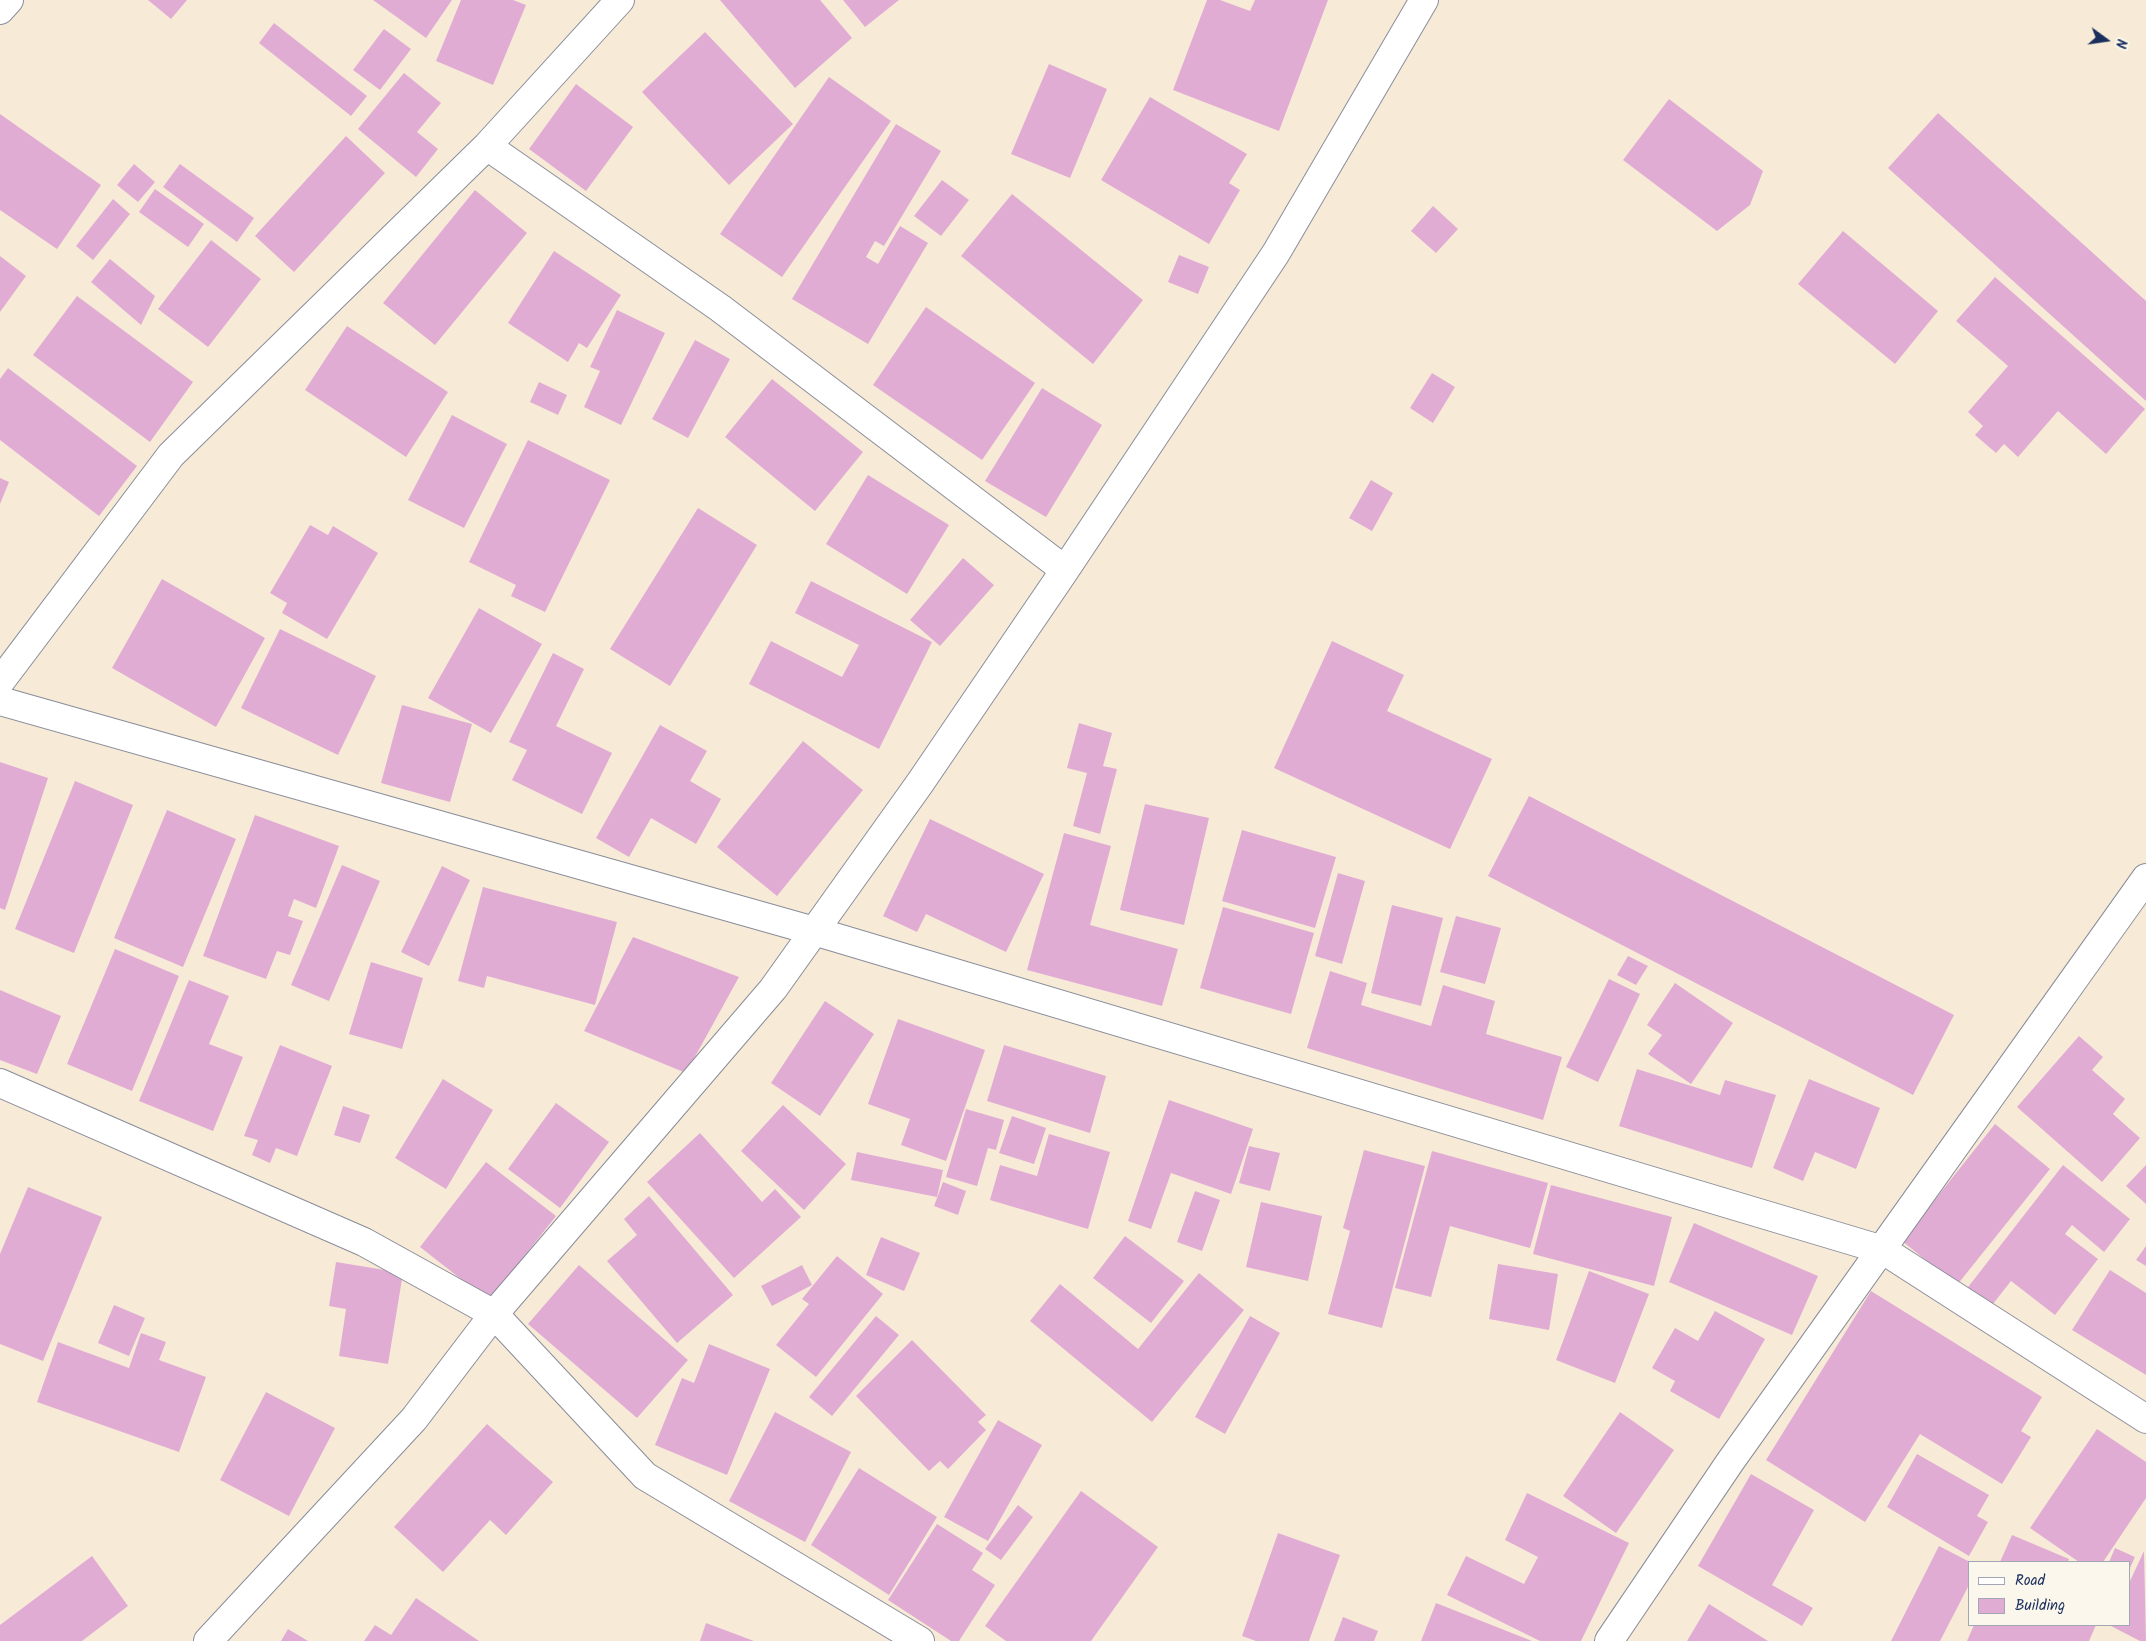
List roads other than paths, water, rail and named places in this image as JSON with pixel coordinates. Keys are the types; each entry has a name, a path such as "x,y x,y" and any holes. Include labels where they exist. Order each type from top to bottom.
{"street":[{"path":"0,10 9,0"},
{"path":"0,682 171,455 487,146 620,0"},
{"path":"208,1641 414,1419 494,1314 774,989 920,783 1065,570 1276,253 1424,0"},
{"path":"487,146 720,308 1065,570"},
{"path":"0,701 814,931 1883,1250 2146,1419"},
{"path":"1609,1641 1730,1462 1883,1250 2146,878"},
{"path":"0,1083 364,1242 494,1314 645,1476 920,1641"}]}
